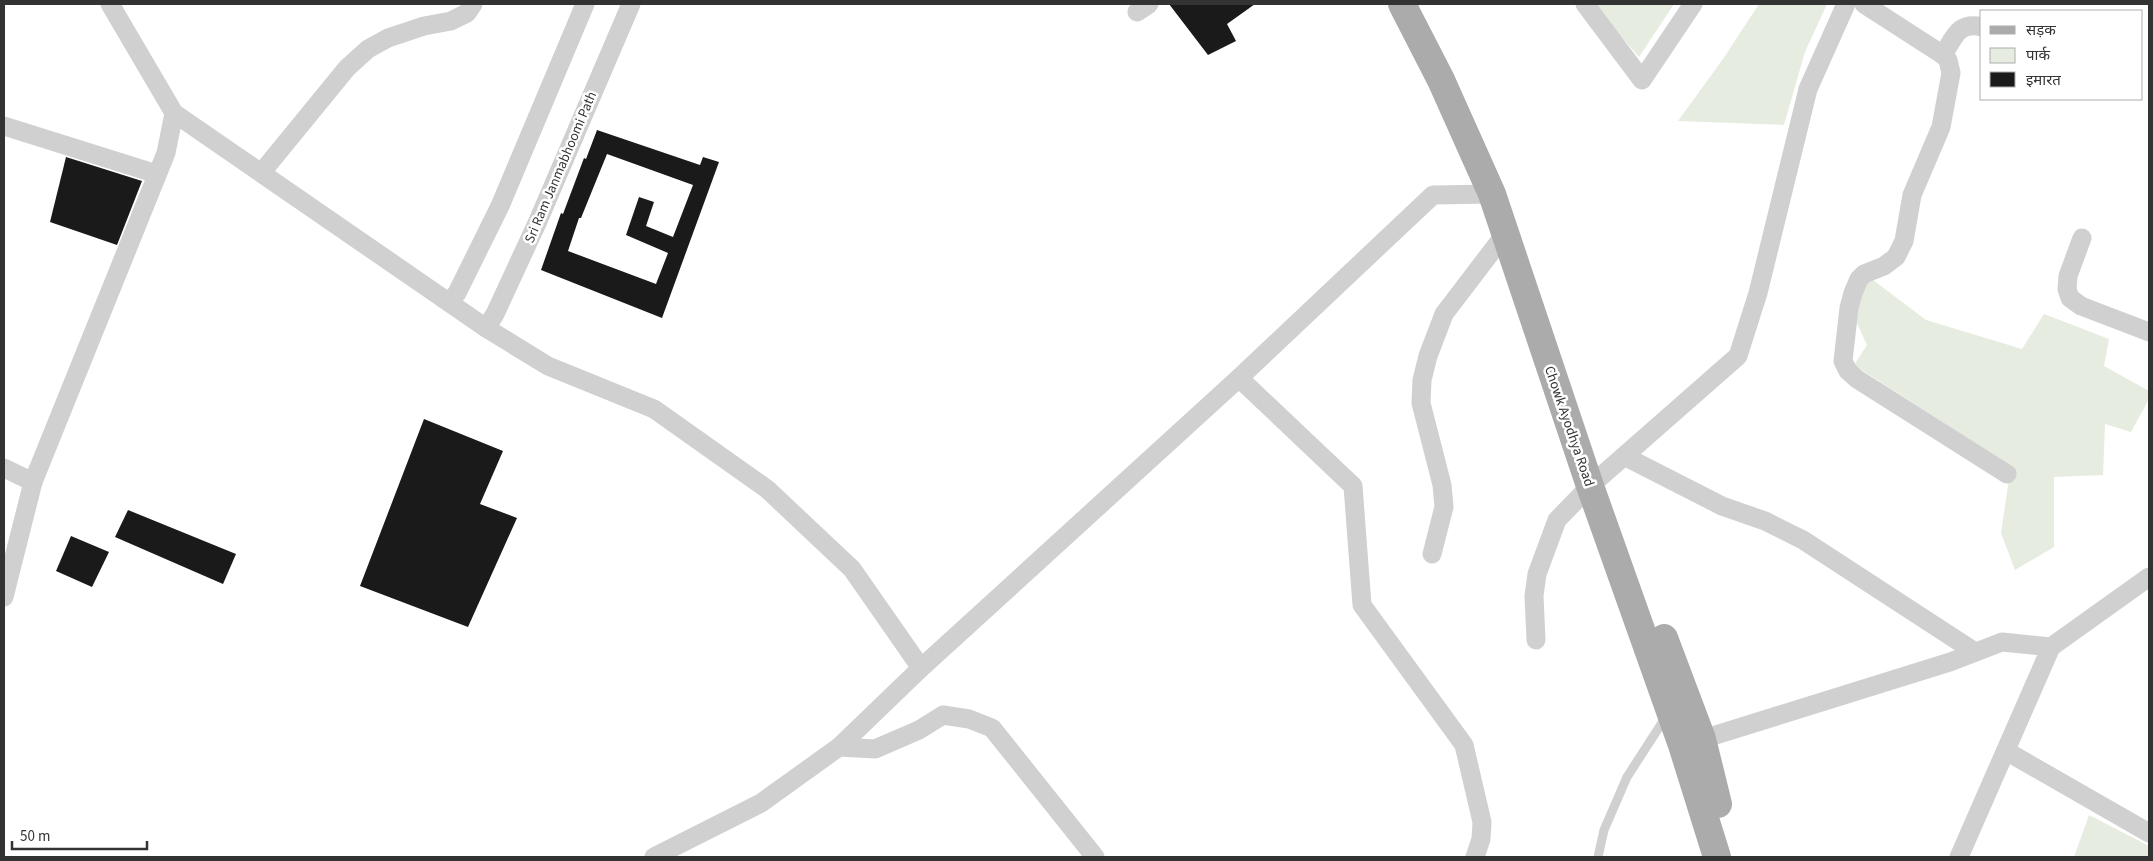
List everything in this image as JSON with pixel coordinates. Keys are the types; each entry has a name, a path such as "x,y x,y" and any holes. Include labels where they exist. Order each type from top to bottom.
{"main road":[{"name":"Chowk Ayodhya Road","path":"1408,4 1492,194 1505,234 1597,480 1670,710 1692,742 1717,857"},
{"path":"1408,4 1518,230 1597,480 1732,857"}],"street":[{"path":"110,4 174,112 450,301 486,328 548,366 654,409 767,489 852,569 921,668"},
{"path":"262,172 347,68 368,49 388,38 424,26 451,21 467,13 473,4"},
{"path":"450,301 456,293 500,206 585,4"},
{"name":"Sri Ram Janmabhoomi Path","path":"486,328 495,314 538,221 631,4"},
{"path":"1585,4 1642,80 1692,4"},
{"path":"1536,640 1534,596 1537,574 1557,520 1597,480 1738,356 1758,293 1808,88 1846,4"},
{"path":"1864,4 1943,55 1948,60 1951,73 1941,127 1912,195 1904,241 1896,257 1884,266 1864,274 1859,279 1849,308 1843,361 1848,371 1857,379 2007,474"},
{"path":"1943,55 1959,30 1967,25 1980,28"},
{"path":"4,597 32,482 166,153 174,112"},
{"path":"4,126 157,174"},
{"path":"654,857 761,803 839,747 921,668 1240,378 1433,196 1492,194"},
{"path":"1432,554 1444,507 1442,484 1421,403 1422,380 1428,356 1444,314 1505,234"},
{"path":"2082,238 2068,276 2070,298 2081,306 2149,332"},
{"path":"1240,378 1353,486 1362,605 1464,745 1482,822 1481,839 1475,857"},
{"path":"1624,456 1722,506 1765,521 1803,540 1975,652"},
{"path":"4,468 32,482"},
{"path":"1959,857 2051,647 2149,576"},
{"path":"1692,742 1950,662 2002,642 2051,647"},
{"path":"839,747 875,749 919,730 943,715 970,720 992,728 1095,857"},
{"path":"2006,751 2149,833"}],"lane":[{"path":"1598,857 1604,830 1627,777 1670,710"}],"green space":[{"path":"1593,4 1674,4 1639,57"},
{"path":"1759,4 1827,4 1805,52 1784,125 1678,121 1723,59"},
{"path":"1873,280 1926,320 2022,349 2044,314 2109,339 2104,366 2149,391 2149,399 2131,432 2105,424 2103,475 2054,477 2054,547 2015,570 2001,533 2011,466 1854,365 1867,345 1856,321 1863,286"},
{"path":"2089,815 2149,846 2149,857 2074,857"}],"building":[{"path":"1169,4 1255,4 1227,24 1236,41 1208,55"},
{"path":"597,130 700,165 703,157 719,162 662,318 541,270 561,213 563,214 584,158 586,159","holes":["607,154 693,185 673,237 646,226 654,202 639,197 626,235 668,253 656,284 568,251 579,218 581,218"]},
{"path":"66,157 142,181 117,245 50,222"},
{"path":"424,419 503,451 480,504 517,518 468,627 360,586"},
{"path":"128,510 236,554 223,584 115,537"},
{"path":"71,536 109,552 92,587 56,571"}]}
